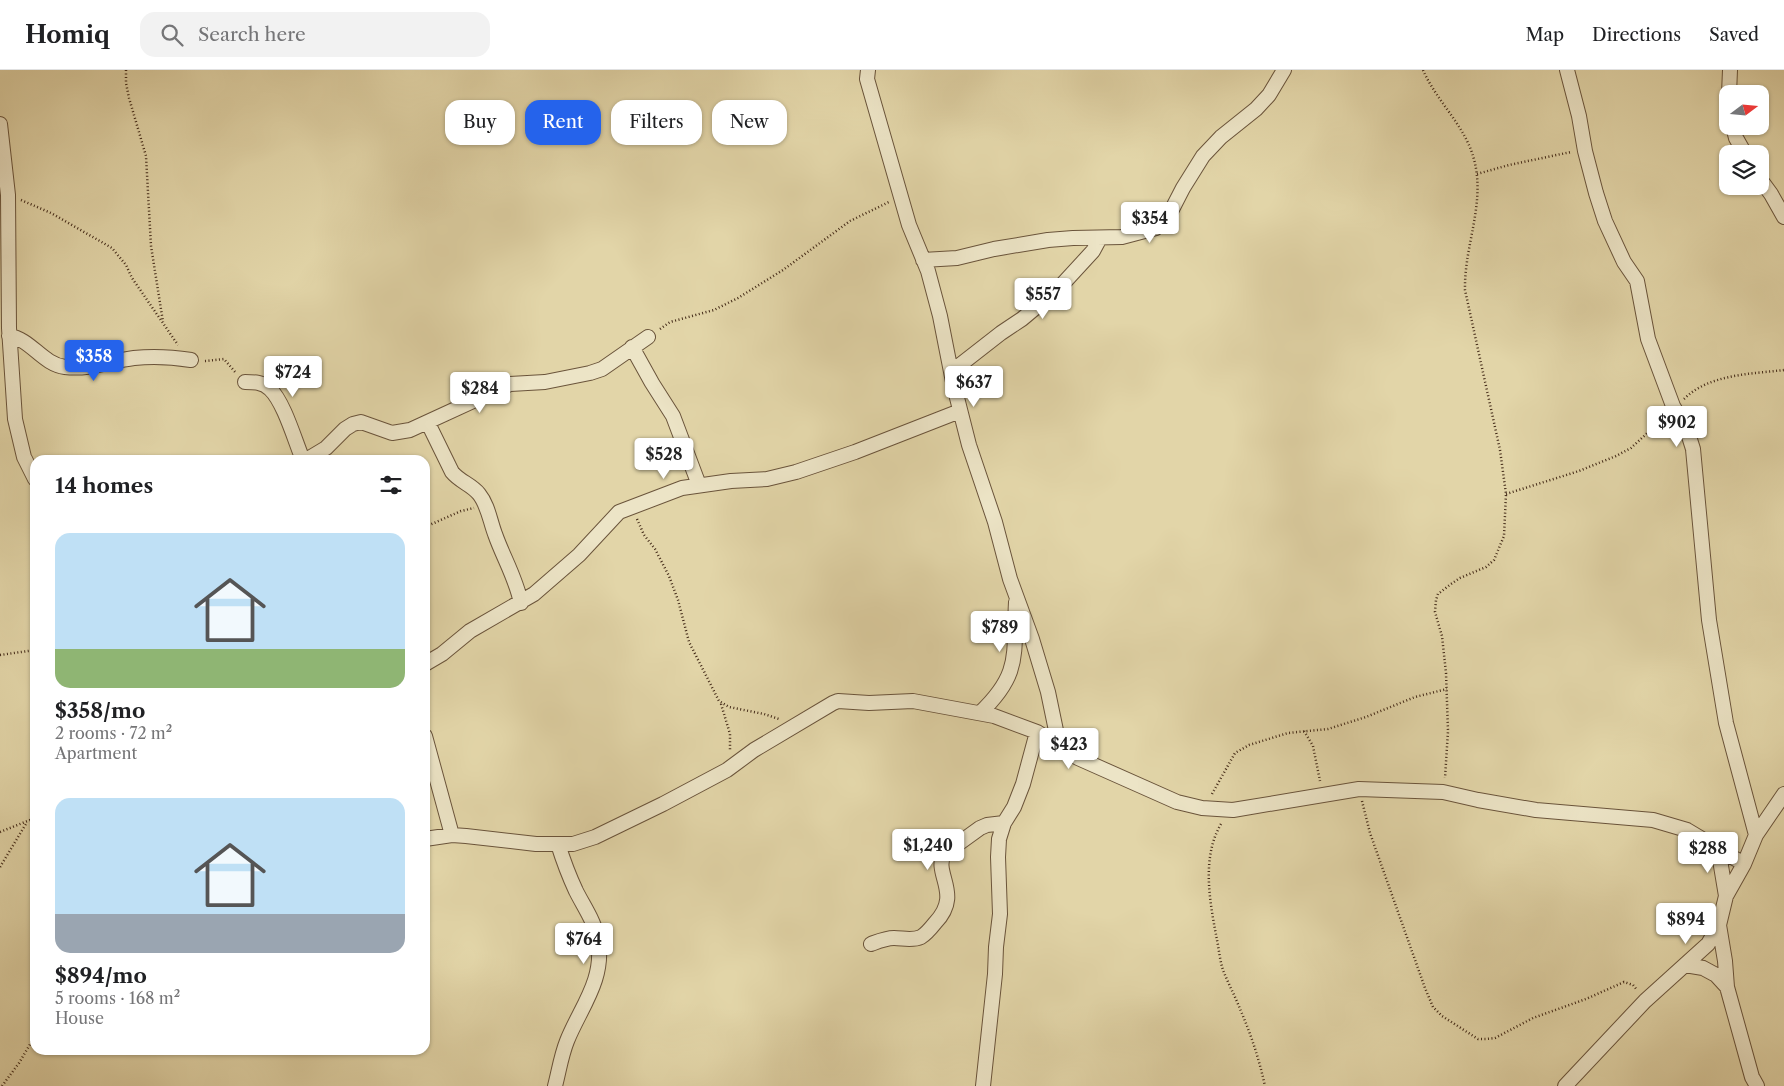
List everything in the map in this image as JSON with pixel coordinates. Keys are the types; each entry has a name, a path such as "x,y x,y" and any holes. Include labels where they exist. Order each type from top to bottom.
{"street":[{"path":"868,70 867,79 909,225 923,260 940,316 951,372 969,445 1048,692 1059,745"},
{"path":"923,260 957,258 994,249 1048,240 1122,237 1156,228 1166,221 1183,188 1203,156 1221,137 1256,109 1269,95 1284,70"},
{"path":"1567,70 1579,116 1585,151 1605,222 1624,262 1637,281 1648,339 1677,413 1687,430 1693,449 1709,620 1726,723 1756,835"},
{"path":"1729,85 1730,70"},
{"path":"0,124 8,195 9,336 15,420 24,457 30,469"},
{"path":"1769,191 1784,217"},
{"path":"951,372 1022,319 1058,288 1094,251 1100,238"},
{"path":"9,336 19,338 44,359 55,365 67,367 96,367 132,358 150,357 191,360"},
{"path":"313,455 326,448 345,428 353,424 361,422 392,433 410,430 510,384 554,380 590,373 602,368 648,337"},
{"path":"632,347 672,416 699,485"},
{"path":"245,382 259,383 270,388 277,398 302,455"},
{"path":"430,661 442,654 475,627 534,594 564,570 614,516 629,507 682,488 730,481 768,479 796,472 855,452 960,411"},
{"path":"428,423 452,472 457,478 473,487 485,504 502,552 516,583 521,602"},
{"path":"980,712 1003,687 1013,662 1016,646 1016,596"},
{"path":"430,838 452,835 485,837 536,844 573,844 595,836 663,804 727,770 754,750 838,701 870,704 913,701 980,712 1037,732 1087,762 1177,802 1202,808 1233,810 1359,789 1443,792 1536,810 1652,820 1687,830 1744,864"},
{"path":"983,1086 1000,914 999,839 1004,823 1014,807 1023,784 1037,732"},
{"path":"430,754 452,835"},
{"path":"1565,1086 1645,1001 1708,944 1719,925 1726,896 1744,864 1756,835 1784,794"},
{"path":"871,944 886,938 912,939 924,934 940,918 947,903 948,891 942,865 944,854 980,828 987,825 1004,823"},
{"path":"555,1086 567,1040 584,1009 595,980 599,956 598,940 592,921 577,892 558,844"},
{"path":"1718,848 1726,896"},
{"path":"1719,925 1727,987 1752,1076 1757,1086"},
{"path":"1685,965 1703,968 1716,975 1727,987"}],"path":[{"path":"126,70 127,91 146,156 152,246 164,324"},
{"path":"1423,70 1428,81 1461,131 1470,149 1477,174 1478,200 1464,276 1465,290 1500,450 1506,494 1504,536 1494,560 1451,584 1438,594 1436,600 1435,612 1442,636 1447,689 1446,770 1443,792"},
{"path":"1477,174 1523,162 1585,151"},
{"path":"648,337 670,322 714,310 738,298 783,270 834,231 900,194"},
{"path":"8,195 51,213 112,248 126,265 132,278 179,346 191,360 210,362 224,360 245,382"},
{"path":"1506,494 1579,471 1632,448 1655,426 1677,413 1692,392 1716,381 1784,370"},
{"path":"430,525 461,511 485,504"},
{"path":"629,507 635,514 644,535 655,550 669,576 678,600 689,642 714,694 729,707 798,723"},
{"path":"0,655 30,651"},
{"path":"1202,808 1216,788 1225,768 1235,753 1248,745 1288,733 1328,729 1366,717 1415,697 1447,689"},
{"path":"721,702 730,734 730,762 727,770"},
{"path":"1304,731 1313,746 1320,781"},
{"path":"1359,789 1370,833 1425,988 1434,1007 1442,1016 1478,1039 1486,1039 1495,1038 1533,1018 1586,999 1624,982 1633,985 1645,1001"},
{"path":"1233,810 1216,832 1210,850 1211,908 1223,969 1241,1010 1258,1057 1264,1086"},
{"path":"0,832 30,820"},
{"path":"0,867 26,822"},
{"path":"2,1086 30,1043"}]}
